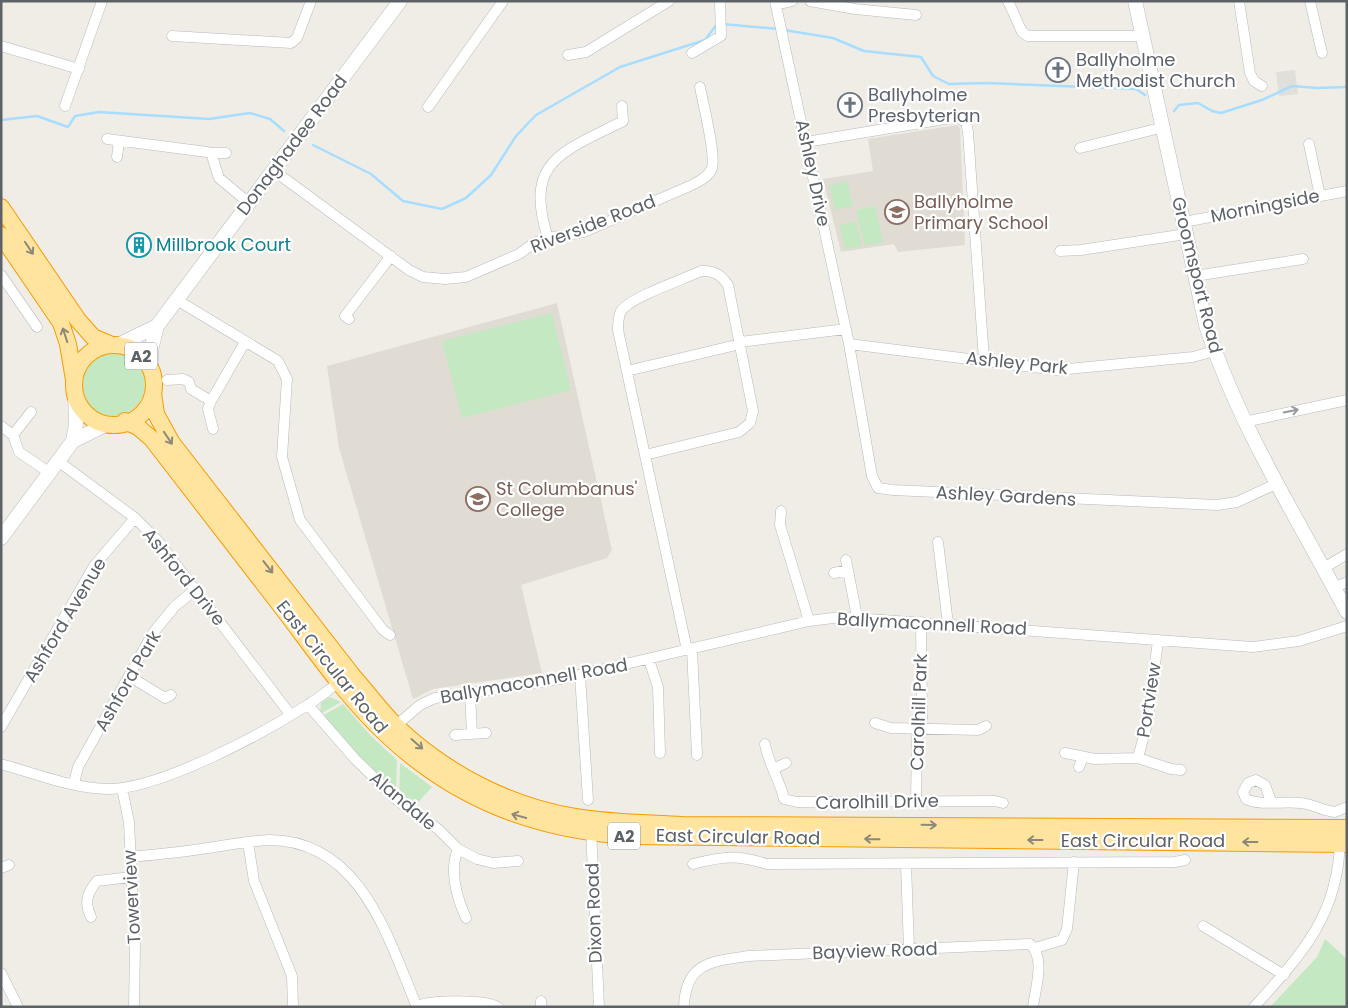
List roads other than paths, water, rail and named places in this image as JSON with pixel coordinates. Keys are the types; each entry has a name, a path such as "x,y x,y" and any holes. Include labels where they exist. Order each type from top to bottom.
{"highway":[{"name":"A2","path":"1,208 78,320 93,337 138,353 151,370 153,393 143,412 135,418 116,424 107,424"},
{"path":"1,235 61,323 68,344 74,388 79,405 86,414 96,421 107,424"},
{"name":"A2","path":"74,388 82,360 96,350 115,345"},
{"name":"East Circular Road","path":"153,393 156,414 172,443 346,678"},
{"name":"East Circular Road","path":"125,421 138,427 152,439 346,678 391,730 440,762 492,792 515,802 592,826 682,825 1343,836"}],"main road":[{"name":"Donaghadee Road","path":"151,370 151,350 158,326 400,1"},
{"name":"Groomsport Road","path":"1135,1 1206,325 1214,352 1244,422 1276,484 1324,568 1341,585 1347,612"},
{"path":"115,345 158,326"},
{"path":"1,538 73,441 76,424 74,388"},
{"path":"73,441 107,424"}],"street":[{"path":"65,106 102,1"},
{"path":"172,36 291,43 297,38 311,1"},
{"path":"428,107 503,1"},
{"path":"568,55 586,52 669,1"},
{"path":"692,53 721,36 720,1"},
{"path":"776,3 792,1"},
{"path":"810,1 855,9 916,15"},
{"path":"1008,1 1022,32 1028,36 1143,36"},
{"path":"1240,1 1250,73 1254,82 1262,86"},
{"path":"1310,1 1322,53"},
{"name":"Ashley Drive","path":"776,3 849,344"},
{"path":"1,46 79,69"},
{"name":"Riverside Road","path":"273,170 409,270 423,277 445,279 466,276 519,254 534,243 548,238 584,232 692,185 708,175 712,167 711,144 700,87"},
{"path":"548,238 541,217 539,198 545,171 565,151 623,121 622,106"},
{"path":"806,142 945,119 958,118 966,122 984,360"},
{"path":"1080,148 1164,127"},
{"path":"107,139 211,153 226,152"},
{"path":"117,157 119,141"},
{"path":"1309,144 1320,196"},
{"path":"211,153 219,178 249,203"},
{"name":"Morningside","path":"1060,251 1081,250 1347,191"},
{"path":"349,319 345,316 390,256"},
{"path":"1195,276 1303,259"},
{"path":"645,455 739,432 750,423 753,411 736,344 728,285 722,277 711,271 701,272 630,302 621,311 618,321 618,330 645,455 690,649 697,755"},
{"path":"1,275 37,327"},
{"path":"177,300 278,361 287,379 282,457 300,520 383,630 390,635"},
{"path":"627,371 736,344 846,329"},
{"path":"213,428 208,409 245,342"},
{"name":"Ashley Park","path":"849,344 1058,370 1074,370 1193,357 1214,352"},
{"name":"Ashley Gardens","path":"849,344 872,476 878,488 1217,505 1237,502 1276,484"},
{"path":"167,380 191,378 191,389 211,401"},
{"path":"1244,422 1347,400"},
{"path":"1,426 13,435 31,412"},
{"name":"Ashford Drive","path":"13,435 19,452 54,467 135,518 158,541 290,714"},
{"path":"781,512 780,525 809,621"},
{"name":"Ashford Avenue","path":"1,727 94,566 135,518"},
{"path":"938,542 948,624"},
{"path":"1324,568 1347,554"},
{"path":"834,573 847,565 857,617"},
{"name":"Ashford Park","path":"74,783 78,767 154,633 175,606 196,589"},
{"name":"Ballymaconnell Road","path":"391,730 420,705 435,698 580,675 809,621 857,617 1253,647 1299,641 1347,626"},
{"name":"Carolhill Park","path":"916,801 917,738 922,719 921,622"},
{"name":"Portview","path":"1138,758 1147,724 1158,641"},
{"path":"649,660 658,687 660,753"},
{"path":"580,675 588,800"},
{"path":"129,676 165,698 171,695"},
{"path":"1,764 74,783 106,789 122,788 151,781 190,766 308,705 346,678"},
{"path":"470,693 472,734"},
{"name":"Alandale","path":"308,705 355,759 397,800 438,829 458,848 477,859 493,863 518,861"},
{"path":"875,723 891,728 920,729 978,730 986,726"},
{"path":"455,735 486,733"},
{"name":"Carolhill Drive","path":"765,744 784,799 797,802 995,801 1003,803"},
{"name":"Portview","path":"1065,753 1081,762 1138,758 1174,772"},
{"path":"774,769 786,764"},
{"name":"Towerview","path":"122,788 129,822 135,946 134,1007"},
{"path":"1271,801 1312,804 1327,812 1335,812 1347,807"},
{"name":"Dixon Road","path":"592,826 598,1007"},
{"path":"1254,1007 1284,975 1321,924 1331,896 1343,836"},
{"path":"130,857 248,842 284,841 318,850 336,861 361,889 381,922 417,1006 428,1002 448,1002 491,1003 498,1007"},
{"path":"248,842 254,881 292,976 293,1007"},
{"path":"458,848 452,868 459,902 466,918"},
{"path":"699,866 742,856 768,864 1175,862 1185,860"},
{"path":"1033,1007 1039,958 1035,948 1062,940 1067,929 1074,862"},
{"path":"906,864 909,949"},
{"path":"91,917 86,908 86,899 90,889 97,881 131,877"},
{"path":"1203,926 1284,975"},
{"name":"Bayview Road","path":"684,1007 684,993 696,972 704,964 719,960 749,956 1030,944 1035,948"},
{"path":"1,973 18,1007"}],"waterway":[{"path":"313,145 371,174 403,201 442,209 466,198 491,175 516,136 536,115 620,67 705,40 717,24"},
{"path":"722,24 779,29"},
{"path":"784,30 833,38 864,51 921,57 933,76 949,84 987,83 1136,89 1145,95"},
{"path":"1174,111 1179,105 1198,103 1212,111 1221,113 1262,100 1292,86 1317,88 1347,87"},
{"path":"1,120 37,116 68,127 75,116 99,112 209,119 250,113 270,119 284,131"}],"place":[{"name":"Ballyholme Methodist Church","path":"1058,70"},
{"name":"Ballyholme Presbyterian","path":"850,105"},
{"name":"Ballyholme Primary School","path":"897,212"},
{"name":"Millbrook Court","path":"139,245"},
{"name":"St Columbanus' College","path":"478,499"}]}
